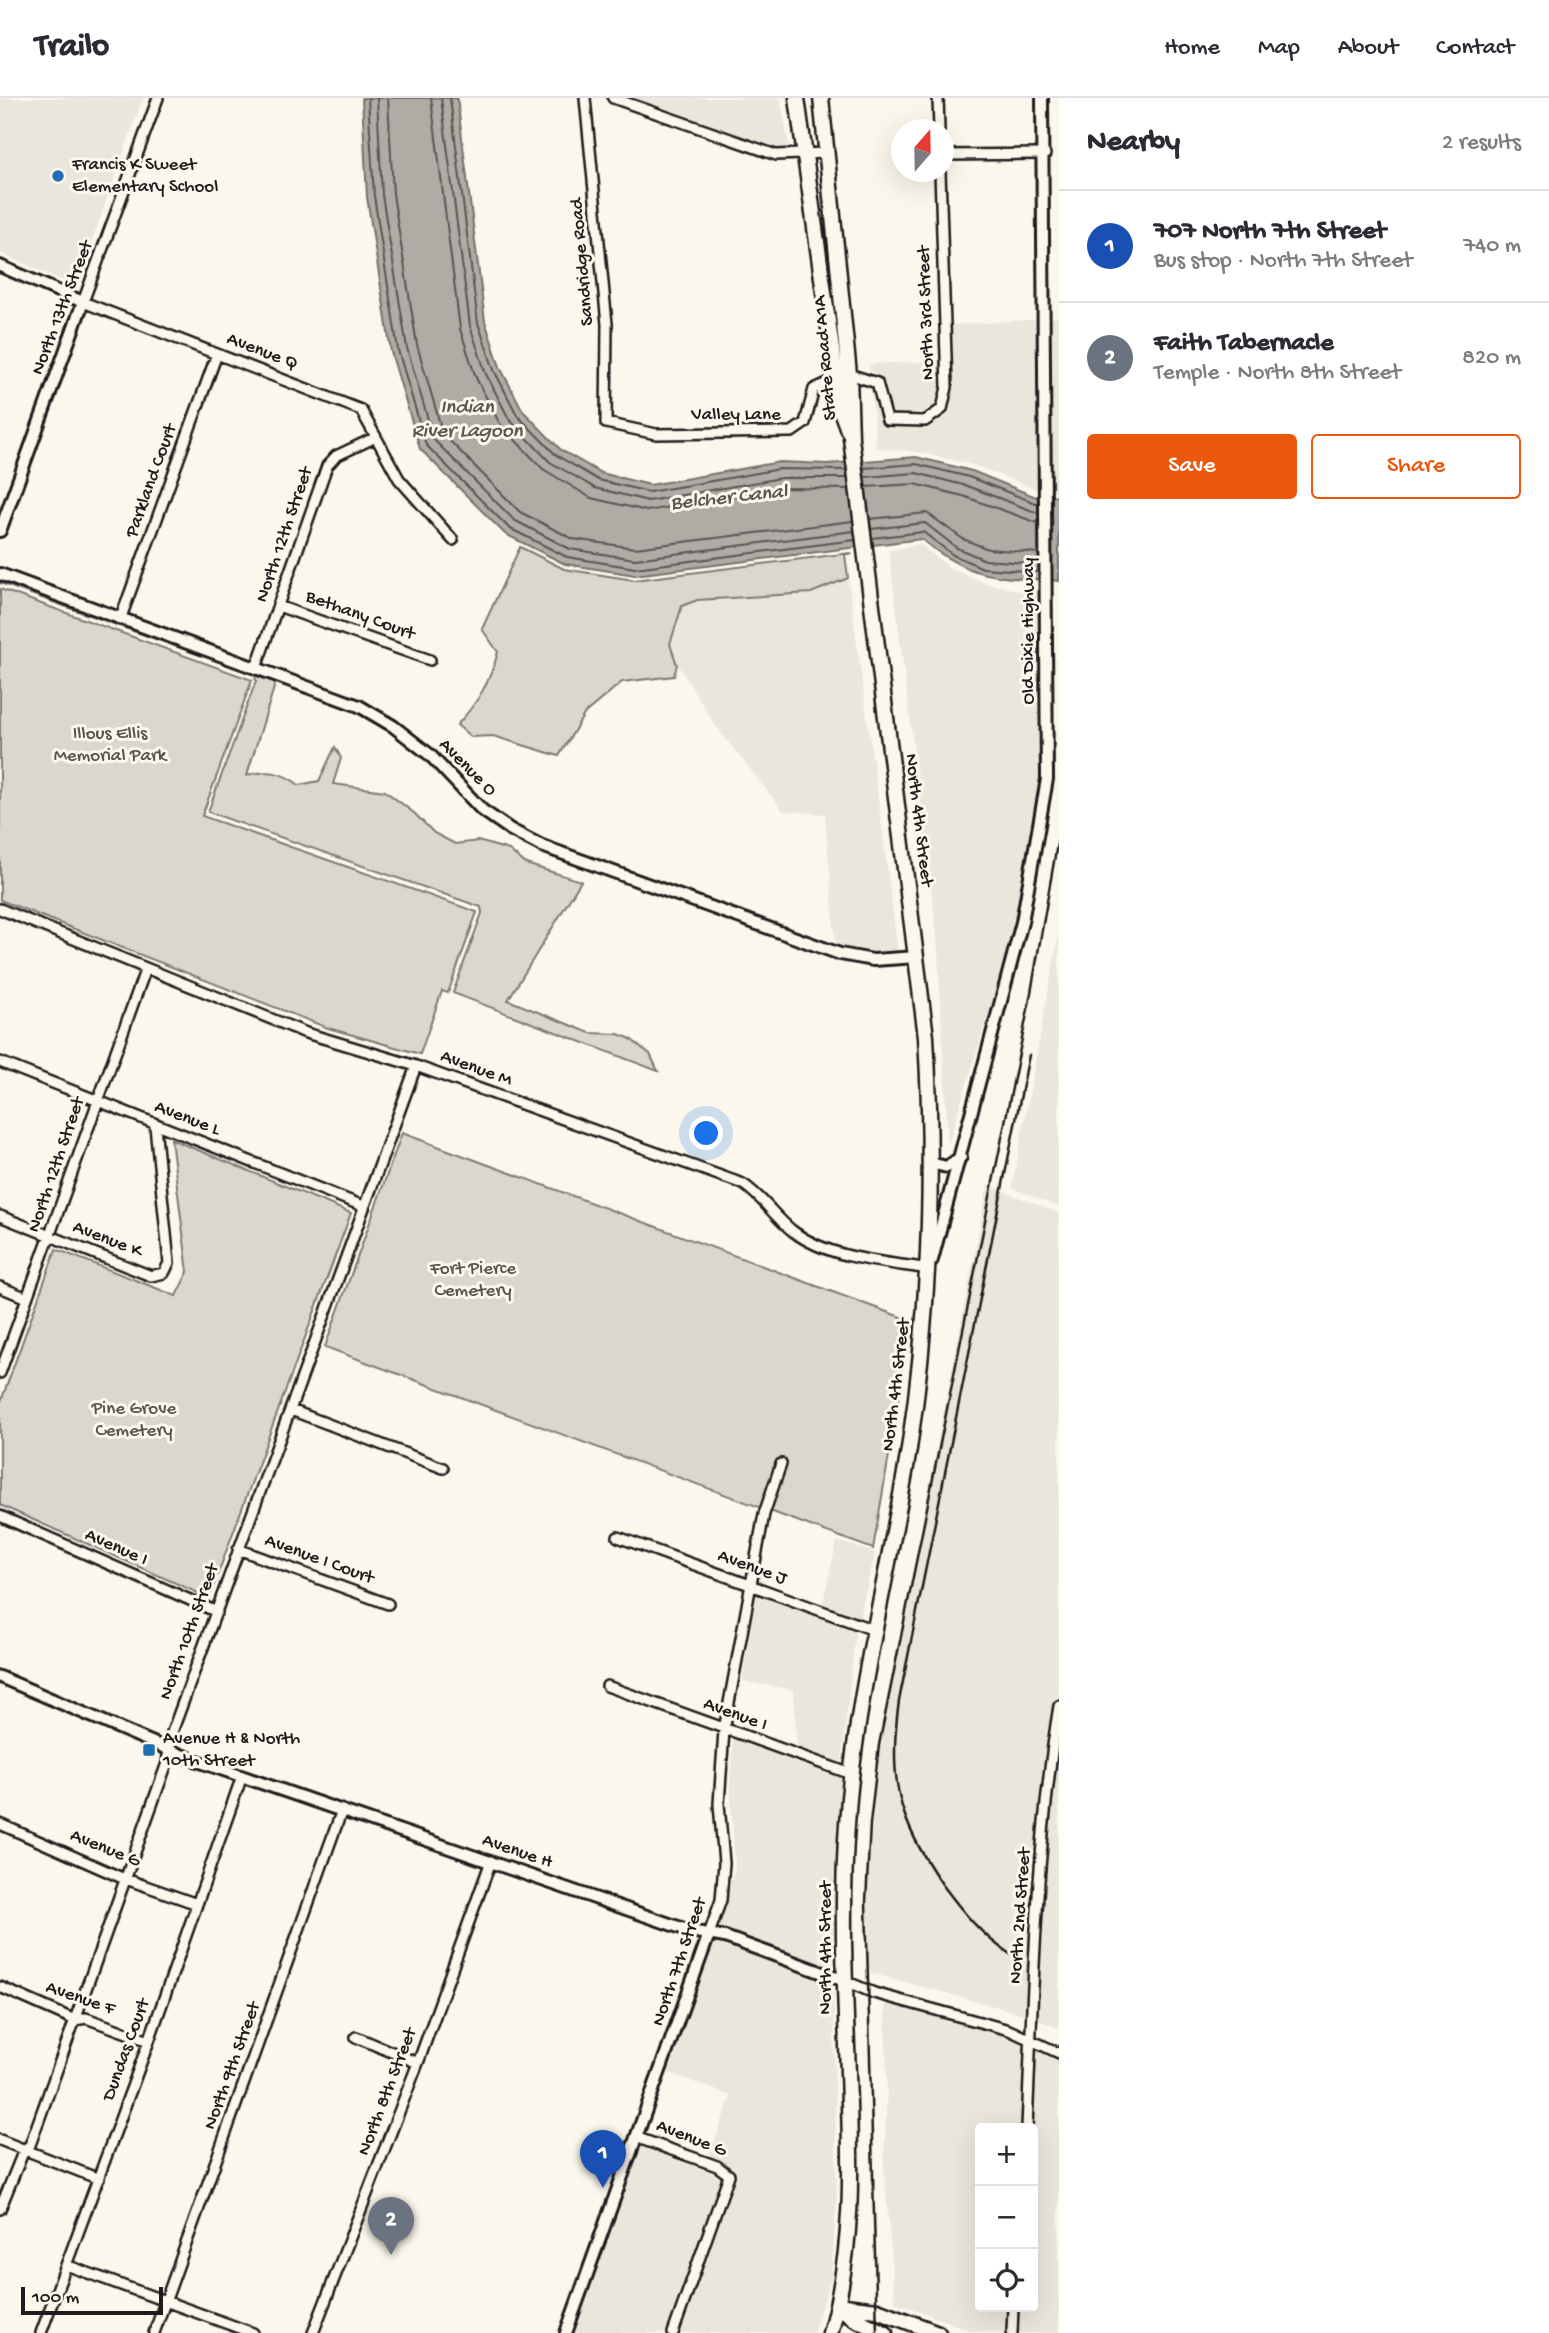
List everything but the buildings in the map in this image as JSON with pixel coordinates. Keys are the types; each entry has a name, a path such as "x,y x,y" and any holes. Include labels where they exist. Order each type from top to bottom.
{"main road":[{"name":"State Road A1A","path":"797,98 851,438"},
{"name":"State Road A1A","path":"821,98 843,376"},
{"name":"North 4th Street","path":"830,2333 847,2252 852,2183 844,1886 851,1774 874,1630 908,1452 929,1269 930,1163 926,1037 851,438"},
{"path":"837,2305 855,2319 885,2333"},
{"path":"837,2305 877,2310 938,2333"}],"street":[{"name":"North 13th Street","path":"0,531 158,98"},
{"name":"Sandridge Road","path":"585,98 607,324 606,423"},
{"path":"613,98 755,149 788,156 826,153"},
{"path":"938,98 939,119"},
{"name":"Old Dixie Highway","path":"929,1269 962,1155 1022,922 1047,779 1045,154 1042,98"},
{"path":"954,155 1045,154"},
{"name":"North 3rd Street","path":"843,376 877,383 887,420 925,421 934,418 942,409 947,387 940,182"},
{"name":"Avenue Q","path":"0,267 83,302 354,405 366,416 374,438 399,479 453,540"},
{"name":"Parkland Court","path":"120,620 218,354"},
{"name":"Valley Lane","path":"606,423 656,433 792,432 805,423 814,389 843,376"},
{"name":"North 12th Street","path":"256,668 327,466 337,456 374,438"},
{"name":"Avenue O","path":"0,574 359,706 393,726 430,755 482,810 511,830 542,846 840,954 873,960 917,957"},
{"name":"Bethany Court","path":"278,606 430,660"},
{"name":"Avenue M","path":"0,909 311,1034 416,1066 743,1184 758,1193 773,1214 810,1243 870,1259 929,1269"},
{"name":"North 12th Street","path":"0,1373 146,968"},
{"name":"Avenue L","path":"0,1062 155,1126 363,1206"},
{"name":"North 10th Street","path":"0,2208 24,2150 30,2145 127,1877 169,1750 171,1735 416,1066"},
{"name":"Avenue K","path":"0,1216 151,1276 164,1273 169,1263 155,1126"},
{"path":"930,1163 952,1166 962,1155"},
{"path":"0,1287 27,1298"},
{"path":"291,1410 443,1468"},
{"name":"North 7th Street","path":"566,2333 721,1900 724,1863 719,1804 724,1730 764,1514 781,1464"},
{"name":"Avenue I","path":"0,1516 217,1612"},
{"name":"Avenue J","path":"618,1537 874,1630"},
{"name":"Avenue I Court","path":"239,1549 388,1604"},
{"name":"Avenue H","path":"0,1677 169,1750 242,1776 690,1931 725,1937 874,1993 1031,2038 1059,2053"},
{"name":"Avenue I","path":"607,1686 851,1774"},
{"name":"North 2nd Street","path":"1027,2123 1039,1887 1059,1706"},
{"name":"Dundas Court","path":"41,2333 149,2041 242,1776"},
{"name":"North 9th Street","path":"154,2333 342,1810"},
{"name":"Avenue G","path":"0,1824 197,1904"},
{"name":"North 8th Street","path":"313,2333 418,2063 491,1861"},
{"name":"Avenue F","path":"0,1987 75,2020 86,2018 149,2041"},
{"path":"356,2037 418,2063"},
{"name":"Avenue G","path":"638,2138 717,2165 729,2175 673,2333"},
{"path":"0,2140 99,2179"},
{"path":"66,2265 254,2333"},
{"path":"1012,2333 1013,2312"}],"shaded area":[{"name":"Francis K Sweet Elementary School","path":"0,98 143,98 78,280 70,284 0,253"},
{"path":"629,98 780,98 790,150 757,147"},
{"path":"1059,317 1059,490 1052,491 1051,318"},
{"path":"1041,319 1042,491 973,465 918,452 876,448 871,385 875,388 881,417 887,425 897,427 936,422 947,414 951,400 950,325"},
{"path":"941,361 939,407 934,411 892,415 885,384 870,371 869,364"},
{"path":"920,544 947,566 985,583 1021,591 1040,588 1043,761 1030,853 1011,941 948,1145 937,936 887,551"},
{"path":"848,578 898,953 866,954 836,949 825,814 783,811 715,725 676,662 670,644 682,606 697,600 811,593"},
{"path":"1059,933 1059,1207 1012,1188"},
{"path":"988,1185 1059,1213 1059,2028 1016,2012 867,1972 866,1902 879,1745"},
{"path":"837,1541 875,1553 859,1619 822,1606"},
{"path":"756,1595 856,1629 841,1765 797,1749 794,1690 742,1681"},
{"path":"733,1739 841,1776 833,1971 717,1932 735,1867 730,1784"},
{"path":"713,1942 833,1983 837,2194 831,2278 813,2333 678,2333 736,2172 708,2159 731,2096 667,2072"},
{"path":"885,2002 1025,2042 1022,2123 975,2123 975,2312 1008,2312 1008,2333 971,2331 895,2302 884,2167 887,2086"},
{"path":"1035,2047 1059,2059 1059,2333 1018,2333 1018,2312 1038,2312 1038,2123 1034,2123"},
{"path":"641,2145 724,2178 667,2333 571,2333"}],"green space":[{"path":"520,547 564,569 634,580 850,553 851,554 845,554 848,578 811,593 697,600 682,606 670,644 677,665 674,676 622,682 585,713 559,756 493,736 471,737 457,725 482,691 495,663 498,652 482,629"},
{"path":"0,580 276,681 247,775 274,773 299,785 319,781 335,747 341,758 333,784 385,791 414,813 434,833 455,844 478,841 509,850 526,864 581,881 508,1000 590,1033 618,1034 629,1038 650,1054 658,1071 453,993 482,913 481,907 208,812 256,681 255,675 0,583"},
{"name":"Illous Ellis Memorial Park","path":"0,589 252,680 202,816 477,912 448,993 442,991 420,1054 328,1028 0,900"},
{"name":"Fort Pierce Cemetery","path":"402,1133 906,1319 898,1403 873,1549 325,1347"},
{"name":"Pine Grove Cemetery","path":"171,1139 351,1213 209,1598 0,1505 0,1404 56,1249 176,1296 188,1272"}],"water":[{"name":"Indian River Lagoon","path":"362,98 457,98 485,321 500,367 523,411 561,450 601,473 650,485 780,462 827,464 916,457 972,471 1036,497 1059,496 1059,581 986,574 956,563 921,539 635,575 565,564 505,534 420,449 391,352 367,197"}],"railway":[{"path":"877,2333 866,1902 870,1824 879,1745 1029,1004 1059,833"},
{"path":"1010,1954 973,1922 927,1861 906,1818 896,1776 895,1753 899,1701 1029,1055"}],"place":[{"name":"Francis K Sweet Elementary School","path":"58,176"},
{"name":"Avenue H & North 10th Street","path":"149,1750"},
{"name":"707 North 7th Street","path":"603,2188"},
{"name":"Faith Tabernacle","path":"391,2255"}],"water label":[{"name":"Belcher Canal","path":"729,499"}]}
